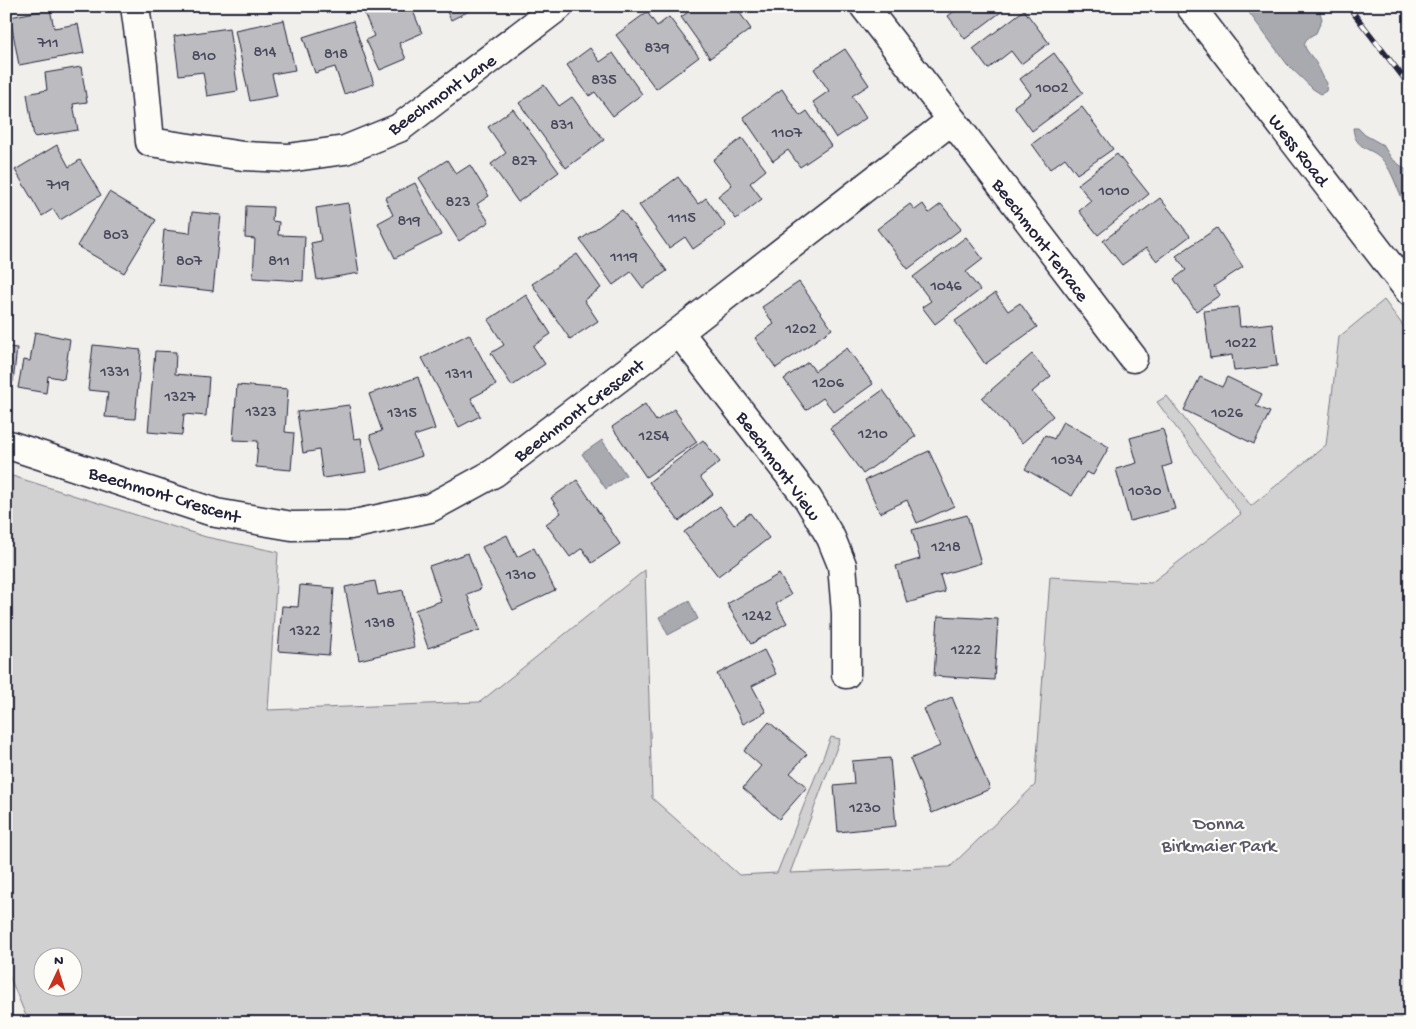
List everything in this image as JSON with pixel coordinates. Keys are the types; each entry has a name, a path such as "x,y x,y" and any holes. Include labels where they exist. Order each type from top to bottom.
{"street":[{"name":"Beechmont Lane","path":"135,6 150,142 243,156 288,158 345,150 399,128 559,6"},
{"path":"864,6 952,120"},
{"name":"Wess Road","path":"1190,6 1410,292"},
{"name":"Beechmont Crescent","path":"6,444 216,513 292,526 350,525 430,508 494,473 952,120"},
{"name":"Beechmont Terrace","path":"952,120 1133,358"},
{"name":"Beechmont View","path":"679,332 808,499 831,538 842,565 846,613 846,674"}],"green space":[{"name":"Donna Birkmaier Park","path":"1384,300 1410,335 1410,1023 29,1023 6,968 6,474 206,537 278,552 268,710 480,702 645,570 652,798 739,875 777,873 831,737 840,739 790,873 950,867 1035,785 1050,577 1151,583 1241,514 1157,402 1167,396 1251,506 1326,445 1339,337"}],"shaded area":[{"path":"1244,6 1318,6 1322,19 1316,33 1309,37 1305,45 1327,83 1326,91 1321,94 1313,89 1287,64"},
{"path":"1353,128 1358,128 1365,135 1383,145 1391,158 1410,173 1410,210 1402,198 1386,164 1377,154 1360,144 1354,135"},
{"path":"602,440 626,475 606,489 582,454"},
{"path":"689,601 698,619 668,635 659,617"}],"building":[{"path":"361,6 411,6 422,33 399,43 406,59 380,70 366,40 374,36"},
{"path":"424,6 435,6 426,11"},
{"path":"444,6 477,6 477,7 451,20"},
{"path":"697,6 735,6 751,29 710,58 681,17"},
{"path":"748,6 761,6 752,12"},
{"path":"961,6 1009,6 965,39 948,16"},
{"path":"50,9 54,28 78,24 84,53 19,65 10,17"},
{"path":"1024,10 1049,43 1021,64 1011,51 988,69 973,49"},
{"path":"647,12 657,26 669,17 699,57 656,89 616,35"},
{"path":"284,20 295,70 272,74 277,96 250,101 235,30"},
{"path":"353,21 374,84 344,94 335,67 315,73 303,37"},
{"path":"229,28 238,91 207,96 203,72 179,75 174,36"},
{"path":"590,48 600,62 613,53 642,94 613,116 595,92 589,96 567,65"},
{"path":"845,49 869,85 852,96 866,118 836,138 813,102 829,91 814,69"},
{"path":"1054,53 1083,93 1032,131 1014,106 1031,94 1020,79"},
{"path":"81,67 87,102 73,104 78,130 34,137 27,94 47,90 45,73"},
{"path":"544,85 559,106 572,97 604,140 566,168 519,103"},
{"path":"782,89 800,116 807,111 831,146 800,167 788,150 773,161 743,117"},
{"path":"1082,107 1113,149 1077,174 1065,158 1050,169 1032,144"},
{"path":"513,109 559,172 518,202 491,164 506,153 488,127"},
{"path":"742,138 766,170 750,183 762,199 736,219 718,196 732,185 713,160"},
{"path":"57,145 69,167 80,160 101,195 60,220 53,209 42,216 15,170"},
{"path":"1117,154 1149,194 1098,235 1079,211 1091,201 1078,184"},
{"path":"447,160 456,174 470,165 489,196 477,204 489,222 459,241 419,178"},
{"path":"678,177 698,204 706,198 726,226 693,249 685,237 669,248 639,205"},
{"path":"415,183 441,235 395,258 378,223 393,215 385,198"},
{"path":"109,192 156,220 124,273 77,246"},
{"path":"1160,198 1190,236 1157,261 1146,248 1122,265 1103,241"},
{"path":"348,203 359,273 317,280 311,243 321,241 316,208"},
{"path":"910,204 915,210 923,204 929,213 941,204 961,229 908,269 877,229"},
{"path":"246,206 273,207 272,221 279,222 278,235 305,236 303,281 253,278 255,239 245,238"},
{"path":"622,210 667,271 643,288 631,272 613,285 580,240"},
{"path":"192,212 221,215 213,291 159,285 164,230 190,233"},
{"path":"1217,228 1243,267 1214,286 1220,295 1196,311 1174,279 1186,270 1176,256"},
{"path":"966,237 983,259 966,272 980,290 935,324 922,307 931,301 913,277"},
{"path":"577,254 601,288 584,300 598,321 570,339 532,284"},
{"path":"799,282 832,329 776,368 755,338 774,324 762,307"},
{"path":"995,293 1008,311 1020,303 1037,327 985,364 955,321"},
{"path":"526,295 551,334 533,346 545,364 512,386 491,353 504,345 488,320"},
{"path":"1238,307 1240,327 1272,323 1277,366 1234,371 1232,355 1210,358 1204,311"},
{"path":"6,308 9,308 6,329"},
{"path":"35,332 70,339 64,379 48,376 46,393 18,388 23,360 30,361"},
{"path":"469,334 496,385 471,398 480,416 459,427 422,358"},
{"path":"93,345 141,350 135,419 105,417 108,392 88,390"},
{"path":"6,347 17,348 13,382 6,381"},
{"path":"847,348 873,384 834,412 823,398 806,410 784,379 808,362 815,371"},
{"path":"155,351 176,352 175,374 209,377 206,416 184,414 182,435 148,432"},
{"path":"1032,354 1051,376 1032,392 1053,416 1022,443 982,398"},
{"path":"418,377 435,429 414,436 422,456 382,470 370,435 382,431 369,394"},
{"path":"1200,377 1222,387 1227,377 1262,394 1256,406 1270,412 1254,444 1184,410"},
{"path":"237,385 288,389 285,432 294,433 291,470 256,467 258,441 233,440"},
{"path":"883,390 916,436 863,474 830,428"},
{"path":"645,404 656,421 674,409 697,442 646,477 612,427"},
{"path":"349,405 354,439 361,438 366,472 323,478 319,450 303,453 297,412"},
{"path":"1063,421 1109,447 1093,475 1086,472 1072,496 1025,469 1045,435 1054,439"},
{"path":"1163,429 1172,464 1163,467 1175,509 1130,521 1116,469 1137,463 1130,438"},
{"path":"703,440 720,462 700,477 713,494 679,521 649,482"},
{"path":"929,451 954,506 917,523 907,500 880,513 865,480"},
{"path":"577,480 620,544 592,563 582,548 570,557 546,524 561,513 551,498"},
{"path":"720,506 734,525 750,513 769,538 718,576 684,532"},
{"path":"967,515 981,563 940,575 945,592 907,603 896,566 920,559 912,530"},
{"path":"507,535 517,557 534,548 555,590 513,610 482,547"},
{"path":"468,553 481,589 467,594 480,630 428,648 415,610 441,601 429,566"},
{"path":"779,574 791,595 776,604 787,623 751,644 727,604"},
{"path":"375,581 378,595 403,590 414,647 359,660 345,587"},
{"path":"300,585 334,588 329,655 278,651 282,606 298,607"},
{"path":"938,616 998,619 994,680 934,676"},
{"path":"764,650 776,674 752,686 766,712 743,724 717,674"},
{"path":"952,697 990,789 932,813 910,759 940,746 924,709"},
{"path":"769,722 807,754 790,773 807,787 779,819 743,788 761,766 744,751"},
{"path":"890,758 896,826 838,832 834,786 854,784 852,761"}],"railway":[{"path":"1348,6 1410,86"}]}
